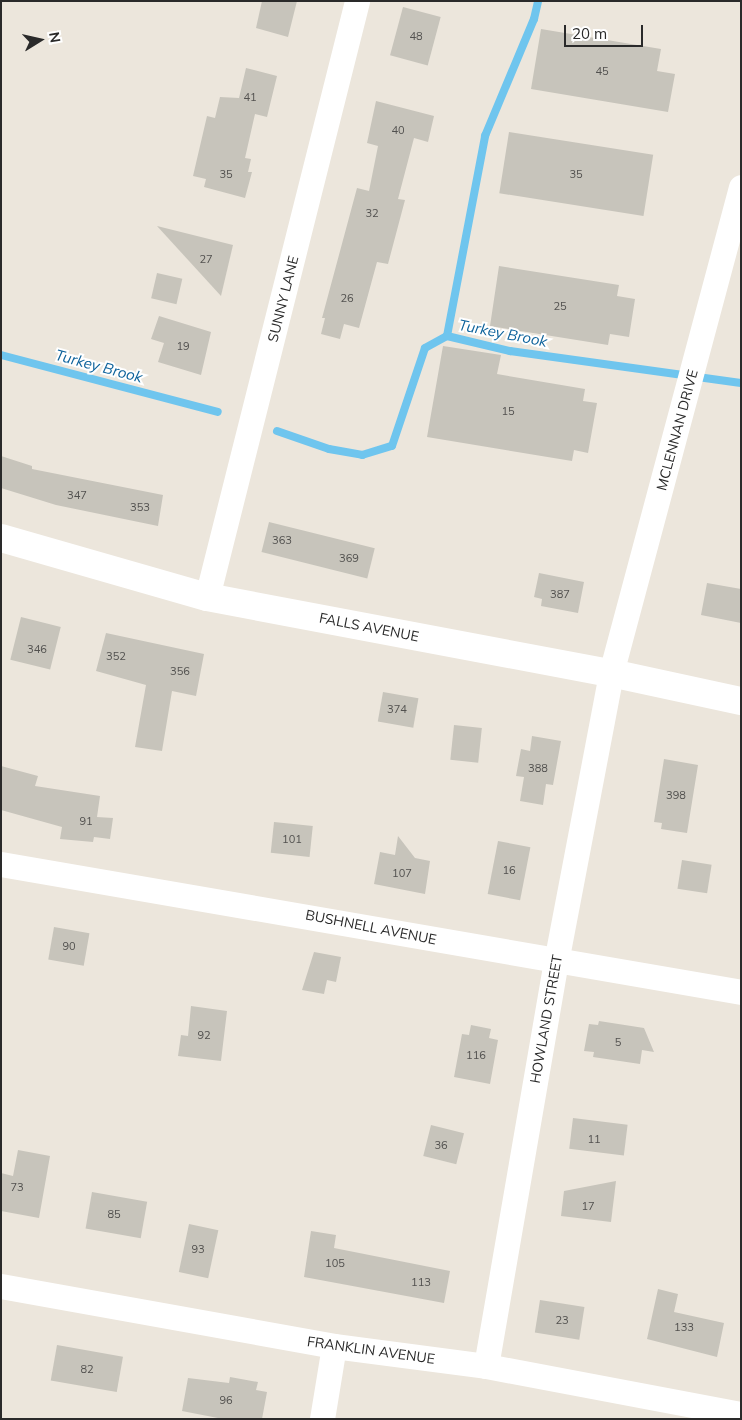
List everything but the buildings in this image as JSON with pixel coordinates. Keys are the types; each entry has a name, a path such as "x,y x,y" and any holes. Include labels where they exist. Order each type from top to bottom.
{"main road":[{"name":"FALLS AVENUE","path":"1,538 207,597 611,673 741,701"}],"street":[{"name":"SUNNY LANE","path":"207,597 357,1"},
{"name":"MCLENNAN DRIVE","path":"611,673 741,187"},
{"name":"HOWLAND STREET","path":"486,1366 556,962 611,673"},
{"name":"BUSHNELL AVENUE","path":"1,864 274,909 556,962 741,992"},
{"name":"FRANKLIN AVENUE","path":"1,1286 334,1346 486,1366 668,1410 741,1414"},
{"path":"322,1419 334,1346"}],"waterway":[{"path":"447,336 485,136 534,19 538,1"},
{"name":"Turkey Brook","path":"277,431 329,449 362,455 392,446 425,348 447,336 510,351 741,383"},
{"name":"Turkey Brook","path":"1,355 218,412"}]}
